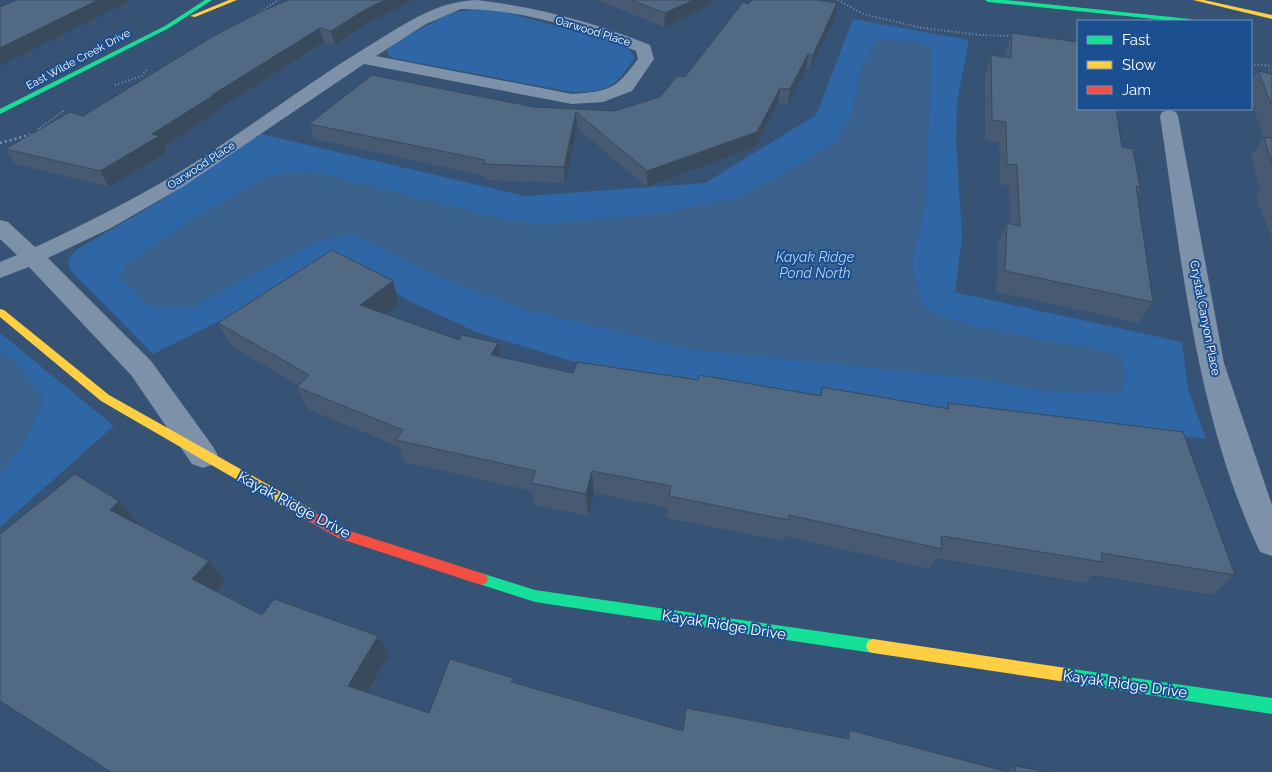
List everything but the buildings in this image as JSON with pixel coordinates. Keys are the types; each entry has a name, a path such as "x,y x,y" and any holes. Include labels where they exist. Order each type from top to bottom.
{"street":[{"name":"East Wilde Creek Drive","path":"0,112 166,27 209,0"},
{"name":"East Wilde Creek Drive","path":"166,27 234,0"},
{"path":"974,0 993,0"},
{"path":"988,0 1180,20"},
{"path":"1196,0 1272,17"},
{"name":"Oarwood Place","path":"0,272 128,211 201,167 360,58 442,10 463,4 501,6 623,38 644,48 646,59 626,88 603,97 572,99 360,58"},
{"name":"Crystal Canyon Place","path":"1169,116 1211,363 1251,493 1272,542"},
{"name":"Kayak Ridge Drive","path":"0,227 33,257 141,368 203,456"},
{"name":"Kayak Ridge Drive","path":"0,312 105,398 203,456 343,534 535,596 1272,706"}],"path":[{"path":"838,0 862,14 922,28 981,35 1017,36"},
{"path":"1026,36 1045,36 1070,42"},
{"path":"1252,64 1272,66"}],"shaded area":[{"path":"479,8 493,9 622,44 629,48 634,58 621,76 609,86 594,91 571,92 389,56 387,50 393,44 450,13"},
{"path":"853,19 969,40 957,102 956,140 962,237 955,292 1182,342 1188,389 1206,439 690,380 574,362 476,332 405,299 345,259 153,354 70,270 68,260 76,250 160,201 261,134 525,196 705,183 816,115"},
{"path":"0,333 114,426 0,527"}],"water":[{"name":"Kayak Ridge Pond North","path":"888,39 923,43 932,49 925,205 912,264 921,303 937,315 973,326 1108,352 1122,357 1126,377 1119,393 1054,392 972,378 691,349 527,310 432,274 354,234 321,240 194,306 166,308 147,303 120,278 127,264 186,223 265,178 289,172 311,171 508,220 542,224 662,213 733,199 783,174 833,144 848,121 858,89 859,75 875,41"},
{"path":"0,354 8,355 44,398 24,444 0,473"}],"traffic: fast":[{"path":"0,112 167,27 209,0"},
{"path":"988,0 1180,20"},
{"path":"481,579 535,596 873,646"},
{"path":"1066,675 1272,706"}],"traffic: slow":[{"path":"193,16 234,0"},
{"path":"1196,0 1272,17"},
{"path":"0,312 105,398 310,515"},
{"path":"873,646 1066,675"}],"traffic: jam":[{"path":"310,515 343,534 481,579"}]}
